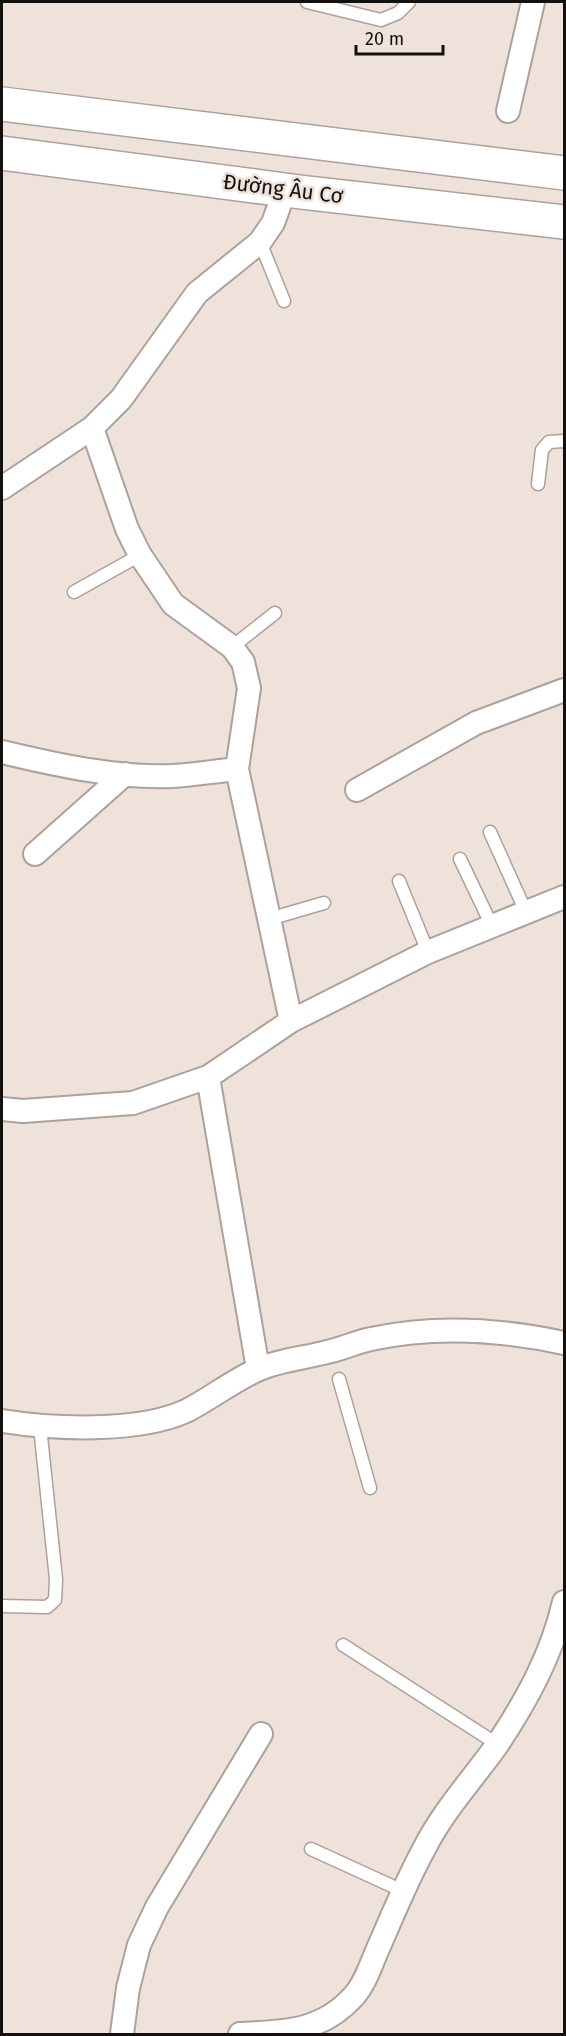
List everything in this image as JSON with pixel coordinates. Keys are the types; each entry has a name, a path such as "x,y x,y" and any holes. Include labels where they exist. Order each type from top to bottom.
{"main road":[{"path":"2,104 564,173"},
{"name":"Đường Âu Cơ","path":"2,153 285,190 564,222"}],"street":[{"path":"508,111 533,2"},
{"path":"2,488 92,428 121,399 197,293 260,242 273,223 285,190"},
{"path":"92,428 127,530 140,555 173,604 231,647 243,662 249,688 237,769 291,1021"},
{"path":"357,790 476,723 564,690"},
{"path":"2,752 85,769 125,774 171,776 237,769"},
{"path":"35,854 125,774"},
{"path":"2,1109 23,1112 133,1103 208,1077 291,1021 428,952 564,897"},
{"path":"208,1077 258,1369"},
{"path":"2,1421 40,1427 117,1425 184,1411 258,1369 336,1366 368,1339 423,1330 470,1329 514,1333 564,1343"},
{"path":"240,2034 293,2032 306,2028 323,2020 354,1996 366,1976 403,1891 444,1814 497,1744 544,1666 556,1637 564,1602"},
{"path":"122,2034 128,1988 139,1945 157,1907 261,1734"}],"lane":[{"path":"307,2 381,20 398,13 409,2"},
{"path":"260,242 284,301"},
{"path":"538,484 542,450 549,442 564,441"},
{"path":"74,592 140,555"},
{"path":"231,647 275,613"},
{"path":"490,832 526,912"},
{"path":"460,859 492,926"},
{"path":"399,880 428,952"},
{"path":"269,919 324,903"},
{"path":"336,1366 370,1488"},
{"path":"2,1606 47,1607 55,1600 56,1579 40,1427"},
{"path":"343,1645 497,1744"},
{"path":"311,1849 403,1891"}]}
